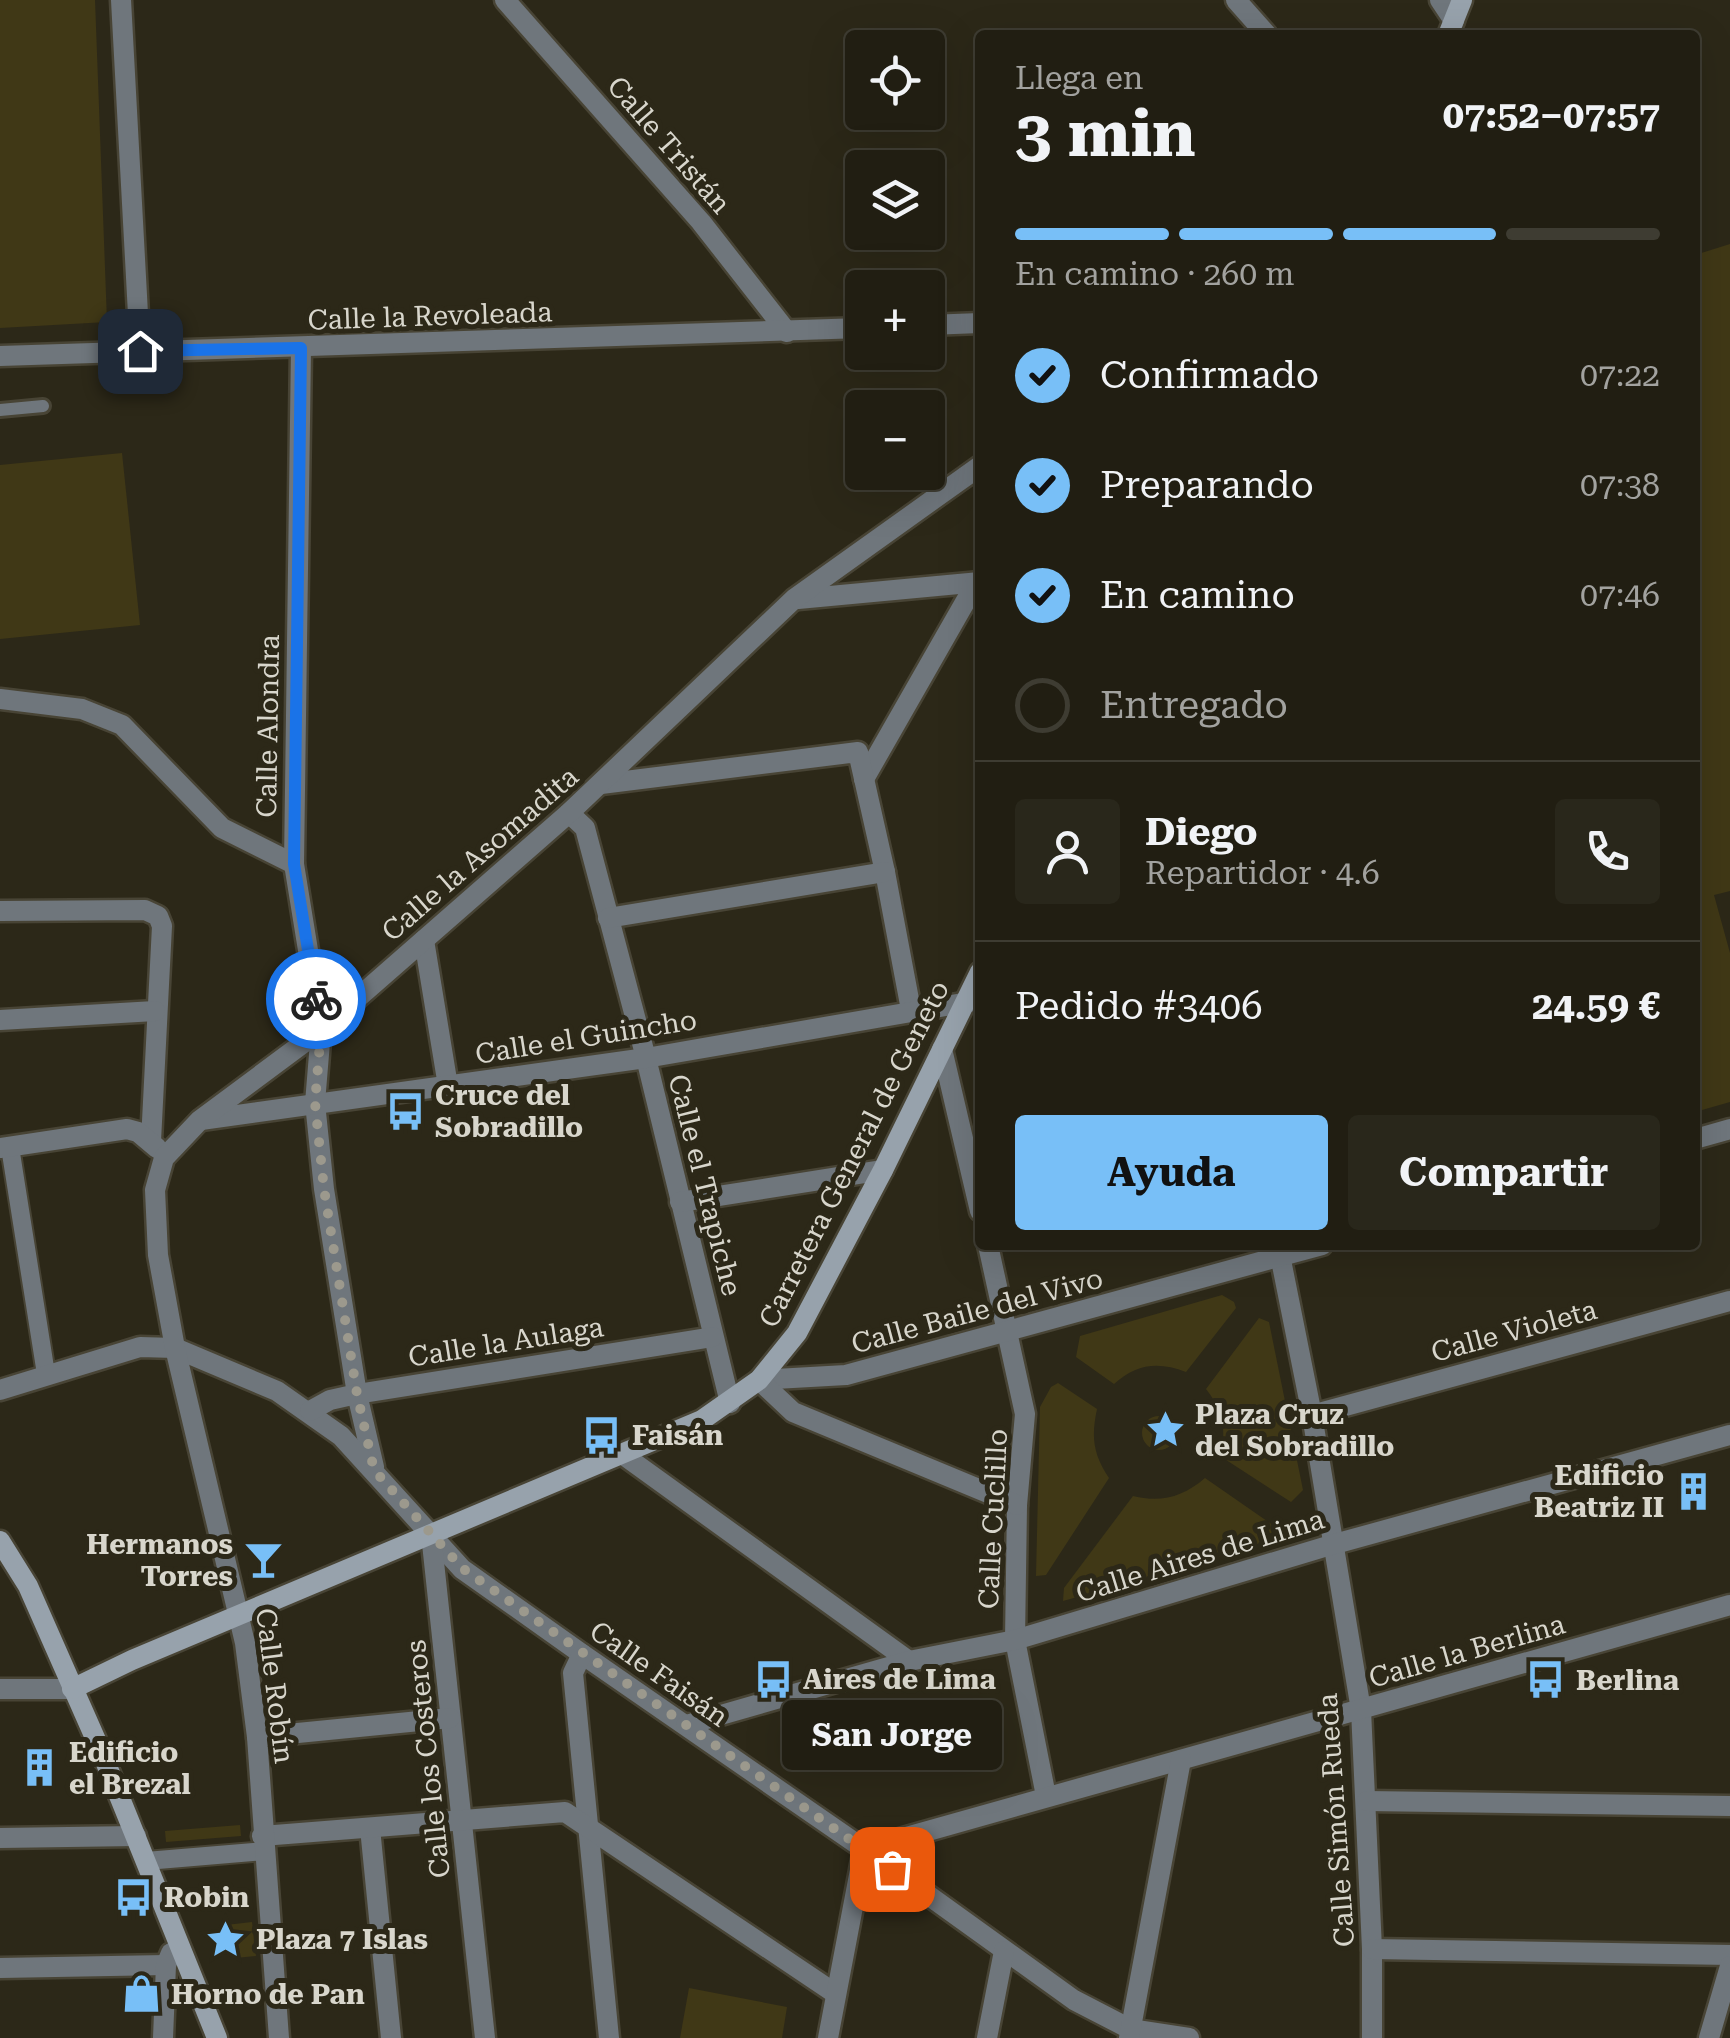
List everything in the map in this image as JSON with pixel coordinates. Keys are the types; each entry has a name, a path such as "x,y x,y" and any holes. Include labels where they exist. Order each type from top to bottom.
{"main road":[{"path":"1451,28 1462,0"},
{"name":"Carretera General de Geneto","path":"72,1689 702,1420 730,1403 759,1380 797,1333 942,1049 972,1001"},
{"path":"0,1541 28,1586 136,1836 217,2038"}],"street":[{"path":"121,0 140,351"},
{"name":"Calle Tristán","path":"504,0 702,222 787,332"},
{"path":"1236,0 1263,30"},
{"path":"1440,0 1451,28"},
{"path":"945,325 975,323"},
{"name":"Calle la Revoleada","path":"0,356 845,329"},
{"name":"Calle Alondra","path":"301,348 294,864 321,1030 315,1103 324,1189 357,1394 374,1470"},
{"name":"Calle la Asomadita","path":"164,1158 200,1120 321,1030 569,813 794,600 975,470"},
{"path":"794,600 975,582"},
{"path":"864,778 975,587"},
{"path":"0,699 82,709 122,725 222,828 294,864"},
{"path":"601,784 858,752 911,1010"},
{"name":"Calle el Trapiche","path":"569,813 585,828 730,1403"},
{"path":"608,918 885,872"},
{"path":"0,911 145,910 158,916 162,926 151,1140"},
{"path":"424,940 448,1086"},
{"name":"Calle el Guincho","path":"200,1120 646,1058 972,1001"},
{"path":"0,1020 156,1010"},
{"path":"942,1049 975,1190"},
{"path":"0,1390 140,1347 175,1348 155,1220 155,1190 164,1158 151,1140 127,1129 5,1148 46,1374"},
{"path":"1700,1139 1730,1130"},
{"path":"680,1202 883,1170"},
{"name":"Calle Cuclillo","path":"989,1250 1025,1414 1017,1506 1016,1640 1046,1796"},
{"name":"Calle Baile del Vivo","path":"759,1380 846,1375 1008,1333 1279,1251"},
{"name":"Calle Simón Rueda","path":"1279,1251 1312,1415 1360,1710 1367,1801 1372,2038"},
{"name":"Calle Violeta","path":"1312,1415 1730,1300"},
{"name":"Calle la Aulaga","path":"310,1411 330,1400 357,1394 713,1337"},
{"name":"Calle Faisán","path":"175,1348 277,1391 310,1411 374,1470 462,1568 1074,2000 1130,2033 1189,2038"},
{"name":"Calle Robín","path":"175,1348 240,1616 257,1737 279,2038"},
{"path":"759,1380 793,1412 1017,1506"},
{"name":"Calle Aires de Lima","path":"686,1726 908,1662 1016,1640 1331,1545 1730,1435"},
{"path":"622,1454 908,1662"},
{"name":"Calle los Costeros","path":"431,1534 485,2038"},
{"name":"Calle la Berlina","path":"864,1849 1730,1605"},
{"path":"582,1654 573,1673 609,2038"},
{"path":"0,1689 72,1689"},
{"path":"257,1737 450,1718"},
{"path":"1130,2033 1181,1760"},
{"path":"1367,1801 1730,1806"},
{"path":"146,1861 370,1828 565,1812 836,1994"},
{"path":"370,1828 391,2038"},
{"path":"0,1838 136,1836"},
{"path":"828,2038 864,1849"},
{"path":"163,2038 166,1966 177,1938"},
{"path":"1372,1948 1730,1955"},
{"path":"987,2038 1004,1952"},
{"path":"0,1968 166,1966"},
{"path":"1709,2038 1730,1966"}],"lane":[{"path":"0,410 43,406"}],"shaded area":[{"path":"0,0 95,0 107,322 0,328"},
{"path":"1730,244 1730,891 1714,895 1730,953 1730,1102 1700,1111 1700,253"},
{"path":"122,453 140,625 0,639 0,465"},
{"path":"1222,1295 1234,1302 1236,1308 1186,1372 1148,1366 1114,1384 1076,1357 1080,1336"},
{"path":"1259,1318 1269,1322 1303,1490 1291,1502 1220,1456 1222,1421 1206,1389"},
{"path":"1058,1383 1097,1409 1095,1445 1109,1478 1046,1575 1036,1576 1040,1407 1051,1387"},
{"path":"1159,1416 1171,1421 1176,1433 1171,1445 1159,1450 1147,1445 1142,1433 1147,1421"},
{"path":"1205,1478 1277,1528 1266,1544 1063,1601 1064,1588 1133,1496 1171,1497"},
{"path":"240,1825 241,1836 166,1842 165,1831"},
{"path":"252,1922 256,1956 235,1958 226,1925"},
{"path":"689,1988 787,2007 782,2038 680,2038"}],"way so far":[{"path":"316,999 321,1030 315,1103 324,1189 357,1394 374,1470 462,1568 892,1869"}],"place":[{"name":"Cruce del Sobradillo","path":"405,1111"},
{"name":"Plaza Cruz del Sobradillo","path":"1165,1430"},
{"name":"Faisán","path":"602,1435"},
{"name":"Edificio Beatriz II","path":"1694,1491"},
{"name":"Hermanos Torres","path":"263,1560"},
{"name":"Aires de Lima","path":"773,1679"},
{"name":"Berlina","path":"1546,1680"},
{"name":"Edificio el Brezal","path":"39,1768"},
{"name":"San Jorge","path":"892,1869"},
{"name":"Robin","path":"134,1897"},
{"name":"Plaza 7 Islas","path":"226,1939"},
{"name":"Horno de Pan","path":"141,1994"}],"route":[{"path":"140,351 301,348 294,864 316,999"}]}
